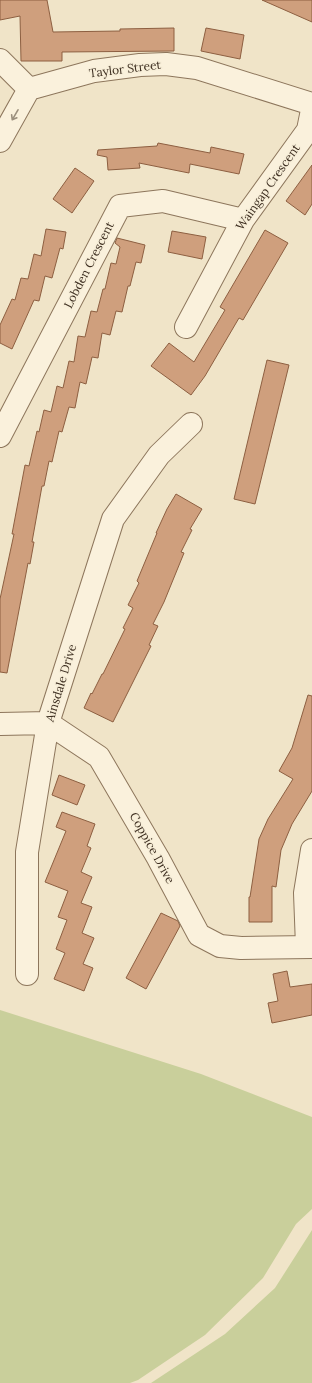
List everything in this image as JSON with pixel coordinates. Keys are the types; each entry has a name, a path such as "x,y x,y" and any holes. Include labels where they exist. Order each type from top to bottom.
{"street":[{"path":"0,60 30,89 0,141"},
{"name":"Taylor Street","path":"30,89 94,71 140,65 166,64 197,68 312,104"},
{"name":"Waingap Crescent","path":"186,327 243,220 311,125"},
{"name":"Lobden Crescent","path":"0,436 120,206 163,201 243,220"},
{"name":"Ainsdale Drive","path":"27,974 27,852 48,723 113,519 159,455 190,424"},
{"path":"0,724 48,723"},
{"name":"Coppice Drive","path":"48,723 99,757 158,858 199,935 220,946 241,948 310,947"},
{"path":"310,947 305,893 312,850"}],"green space":[{"path":"0,1010 201,1074 312,1117 312,1209 296,1224 263,1278 205,1335 138,1380 130,1383 0,1383"},
{"path":"312,1230 312,1383 151,1383 225,1334 275,1288"}],"building":[{"path":"0,0 47,0 53,32 120,31 120,29 174,28 174,51 62,52 62,61 21,61 20,16 0,20"},
{"path":"262,0 312,0 312,22"},
{"path":"206,28 244,35 240,59 201,51"},
{"path":"158,143 210,153 211,147 244,154 239,174 190,164 189,173 139,163 140,168 108,170 107,157 97,155 98,150 157,146"},
{"path":"312,165 312,204 305,215 286,201"},
{"path":"75,168 94,181 72,213 53,199"},
{"path":"46,229 66,232 63,249 60,248 52,278 45,276 39,301 34,300 12,349 0,343 0,325 12,299 15,300 21,278 28,279 34,254 41,256"},
{"path":"265,230 288,243 243,320 239,318 205,376 191,395 151,366 169,343 194,362 225,310 220,307"},
{"path":"172,231 206,237 202,259 168,252"},
{"path":"117,238 145,245 141,263 136,262 130,286 128,286 122,312 116,311 110,335 102,333 98,358 92,357 86,384 80,382 75,408 69,407 62,432 59,431 52,462 49,461 44,486 42,486 32,542 34,542 30,564 28,563 7,673 0,672 0,599 14,534 12,534 25,465 29,466 37,431 39,432 44,410 51,412 57,386 63,388 69,361 74,362 78,336 85,337 91,311 97,312 103,289 105,289 111,263 116,264 120,247 115,243"},
{"path":"267,360 289,365 255,504 234,499"},
{"path":"176,494 202,509 190,529 192,530 181,552 184,553 164,602 153,624 158,626 149,645 151,646 113,722 84,708 91,693 92,694 103,674 125,629 123,628 133,608 128,605 139,583 137,581 156,533"},
{"path":"308,695 312,696 312,791 292,824 281,850 276,887 272,886 272,922 249,922 249,897 259,839 268,819 293,779 279,771 292,748"},
{"path":"59,775 85,785 77,805 52,795"},
{"path":"62,812 95,824 87,846 91,848 81,872 92,877 81,903 92,907 82,933 94,938 83,964 93,968 84,991 54,979 65,953 56,949 67,920 58,917 68,891 45,882 66,831 56,827"},
{"path":"161,913 178,921 180,926 146,989 126,978"},
{"path":"287,971 290,987 312,984 312,1015 272,1023 268,1003 278,1001 273,974"}]}
